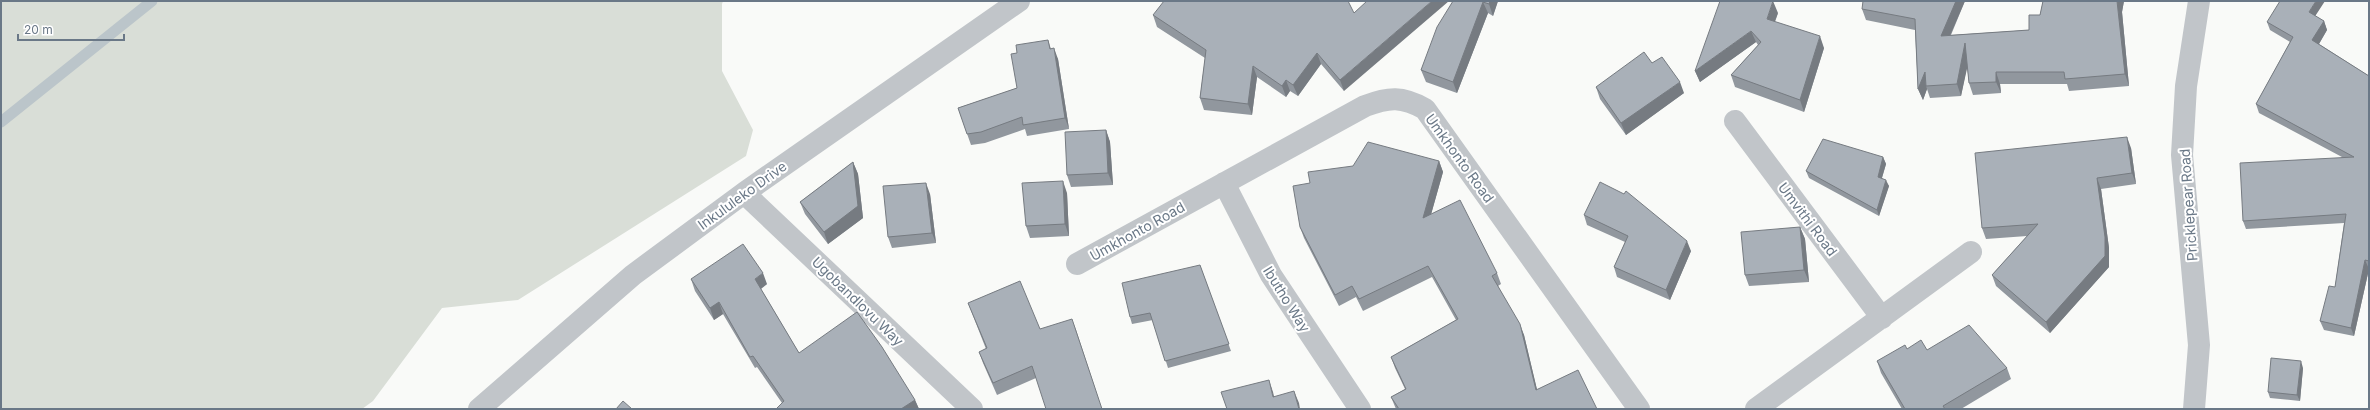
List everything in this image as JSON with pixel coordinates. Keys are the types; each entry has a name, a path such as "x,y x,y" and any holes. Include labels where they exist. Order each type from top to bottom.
{"street":[{"name":"Inkululeko Drive","path":"479,409 633,275 744,193 1019,1"},
{"name":"Pricklepear Road","path":"2194,409 2199,345 2182,155 2186,86 2199,1"},
{"name":"Umkhonto Road","path":"1077,264 1377,101 1394,99 1415,104 1424,109 1640,409"},
{"name":"Umvithi Road","path":"1735,121 1882,318"},
{"name":"Ibutho Way","path":"1224,183 1271,275 1360,409"},
{"name":"Ugobandlovu Way","path":"744,193 972,409"},
{"path":"1756,409 1971,252"}],"shaded area":[{"path":"1,1 723,1 722,71 753,130 746,156 518,300 442,308 373,401 362,409 1,409"}],"building":[{"path":"1164,1 1348,1 1354,13 1367,1 1432,1 1340,80 1317,53 1293,85 1286,80 1282,86 1253,66 1248,104 1200,98 1206,50 1153,15"},
{"path":"1453,1 1490,1 1489,4 1483,2 1453,82 1421,70 1437,27"},
{"path":"1720,1 1773,1 1767,19 1820,36 1800,100 1731,75 1761,42 1751,31 1695,71"},
{"path":"1863,1 1956,1 1941,36 2029,30 2029,15 2040,15 2043,1 2117,1 2125,74 2065,79 2064,72 1996,72 1996,82 1969,83 1965,43 1957,84 1926,86 1925,72 1918,89 1915,19 1862,9"},
{"path":"2280,1 2316,1 2309,12 2324,21 2312,40 2369,76 2369,261 2365,260 2351,328 2320,321 2329,286 2335,287 2346,214 2243,221 2240,163 2354,157 2256,104 2293,37 2267,22"},
{"path":"1048,40 1050,49 1054,48 1065,118 1023,125 1022,117 981,132 967,134 958,108 1017,88 1011,54 1017,53 1016,45"},
{"path":"1644,52 1652,63 1662,57 1680,82 1621,123 1596,87"},
{"path":"1106,130 1108,173 1067,175 1065,132"},
{"path":"2127,137 2132,173 2097,178 2105,237 2105,256 2046,322 1992,275 2038,224 1982,228 1975,153"},
{"path":"1823,139 1883,157 1878,177 1886,180 1877,210 1806,171"},
{"path":"1368,142 1439,161 1423,218 1460,200 1497,273 1492,276 1520,324 1536,390 1578,370 1597,409 1399,409 1391,397 1406,389 1391,357 1458,319 1428,266 1359,299 1352,286 1335,295 1300,227 1293,186 1310,183 1308,172 1353,166"},
{"path":"853,162 858,206 824,232 800,202"},
{"path":"1063,181 1065,224 1026,226 1022,183"},
{"path":"1600,182 1624,194 1626,191 1687,241 1666,290 1614,267 1628,236 1584,215"},
{"path":"926,183 932,233 888,237 883,186"},
{"path":"1800,227 1804,270 1745,275 1741,232"},
{"path":"743,244 763,273 755,279 799,353 857,312 882,347 915,400 901,409 776,409 784,401 753,356 750,357 719,302 710,308 691,279"},
{"path":"1200,265 1229,344 1165,361 1150,313 1130,317 1122,283"},
{"path":"1020,281 1040,329 1072,319 1102,409 1046,409 1032,366 993,383 979,352 987,348 968,303"},
{"path":"1969,325 2007,368 1943,406 1945,409 1905,409 1877,361 1905,345 1907,349 1921,340 1927,350"},
{"path":"2271,358 2301,361 2297,395 2268,392"},
{"path":"1269,380 1273,397 1294,391 1299,409 1227,409 1221,392"},
{"path":"623,401 632,409 616,409"}],"waterway":[{"path":"1,122 152,1"}]}
